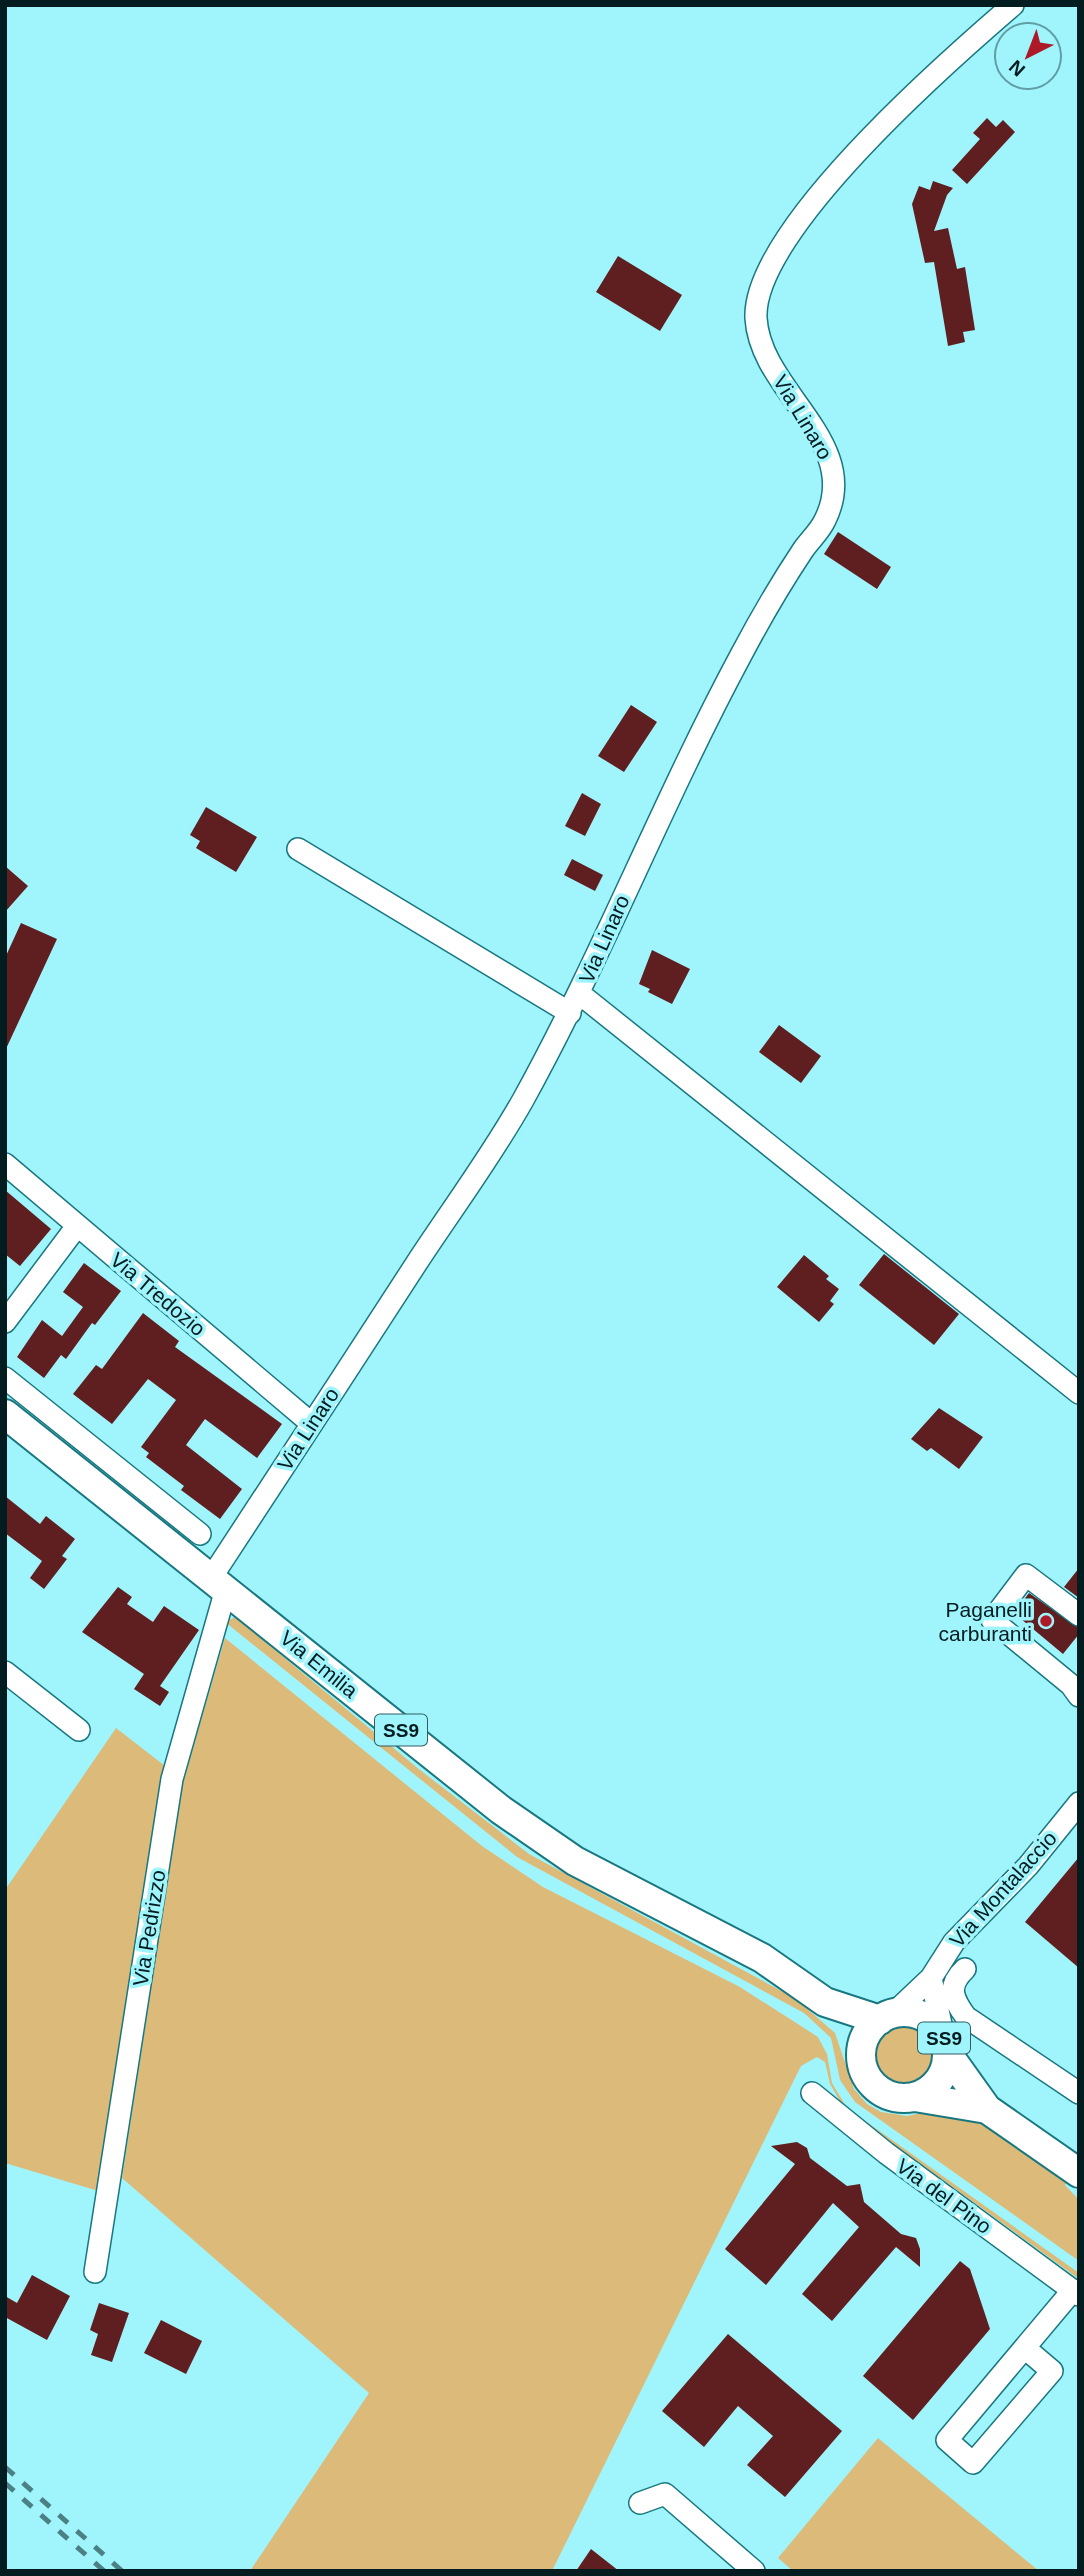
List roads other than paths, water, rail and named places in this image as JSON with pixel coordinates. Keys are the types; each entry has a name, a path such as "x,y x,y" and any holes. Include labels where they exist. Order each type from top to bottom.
{"main road":[{"name":"Via Emilia","path":"5,1414 501,1810 575,1861 762,1958 825,2002 887,2016 909,2012 923,2017 935,2026 987,2109 1079,2173"},
{"name":"Via Emilia","path":"825,2002 861,2058 865,2073 873,2085 885,2094 987,2109"},
{"path":"861,2058 863,2043 869,2030 887,2016"},
{"name":"SS9","path":"915,2097 928,2091 939,2081 946,2067 945,2045"}],"street":[{"name":"Via Linaro","path":"219,1583 312,1424 487,1162 575,1004 656,826 743,650 804,549 824,523 833,499 836,479 826,449 777,376 765,349 757,318 761,292 772,262 788,234 916,90 1013,5"},
{"path":"298,849 575,1004"},
{"name":"Via Linaro","path":"575,1004 1044,1362 1079,1393"},
{"name":"Via Tredozio","path":"5,1164 312,1424"},
{"path":"5,1322 77,1226"},
{"path":"5,1378 200,1534"},
{"path":"1079,1615 1026,1575 992,1620 1071,1685 1079,1696"},
{"name":"Via Pedrizzo","path":"95,2272 172,1779 219,1583"},
{"path":"5,1672 79,1730"},
{"name":"Via Montalaccio","path":"887,2016 931,1978 954,1942 1028,1866 1079,1803"},
{"path":"965,1969 953,1980 955,2002 966,2017 1079,2093"},
{"path":"931,1978 945,2045"},
{"name":"Via del Pino","path":"812,2093 886,2153 1076,2293"},
{"path":"1026,2349 1052,2371 973,2463 947,2440 1026,2349 1076,2293"},
{"path":"640,2503 665,2494 754,2571"}],"railway":[{"path":"5,2467 122,2571"},
{"path":"5,2483 104,2571"}],"place":[{"name":"Paganelli carburanti","path":"1046,1621"}]}
